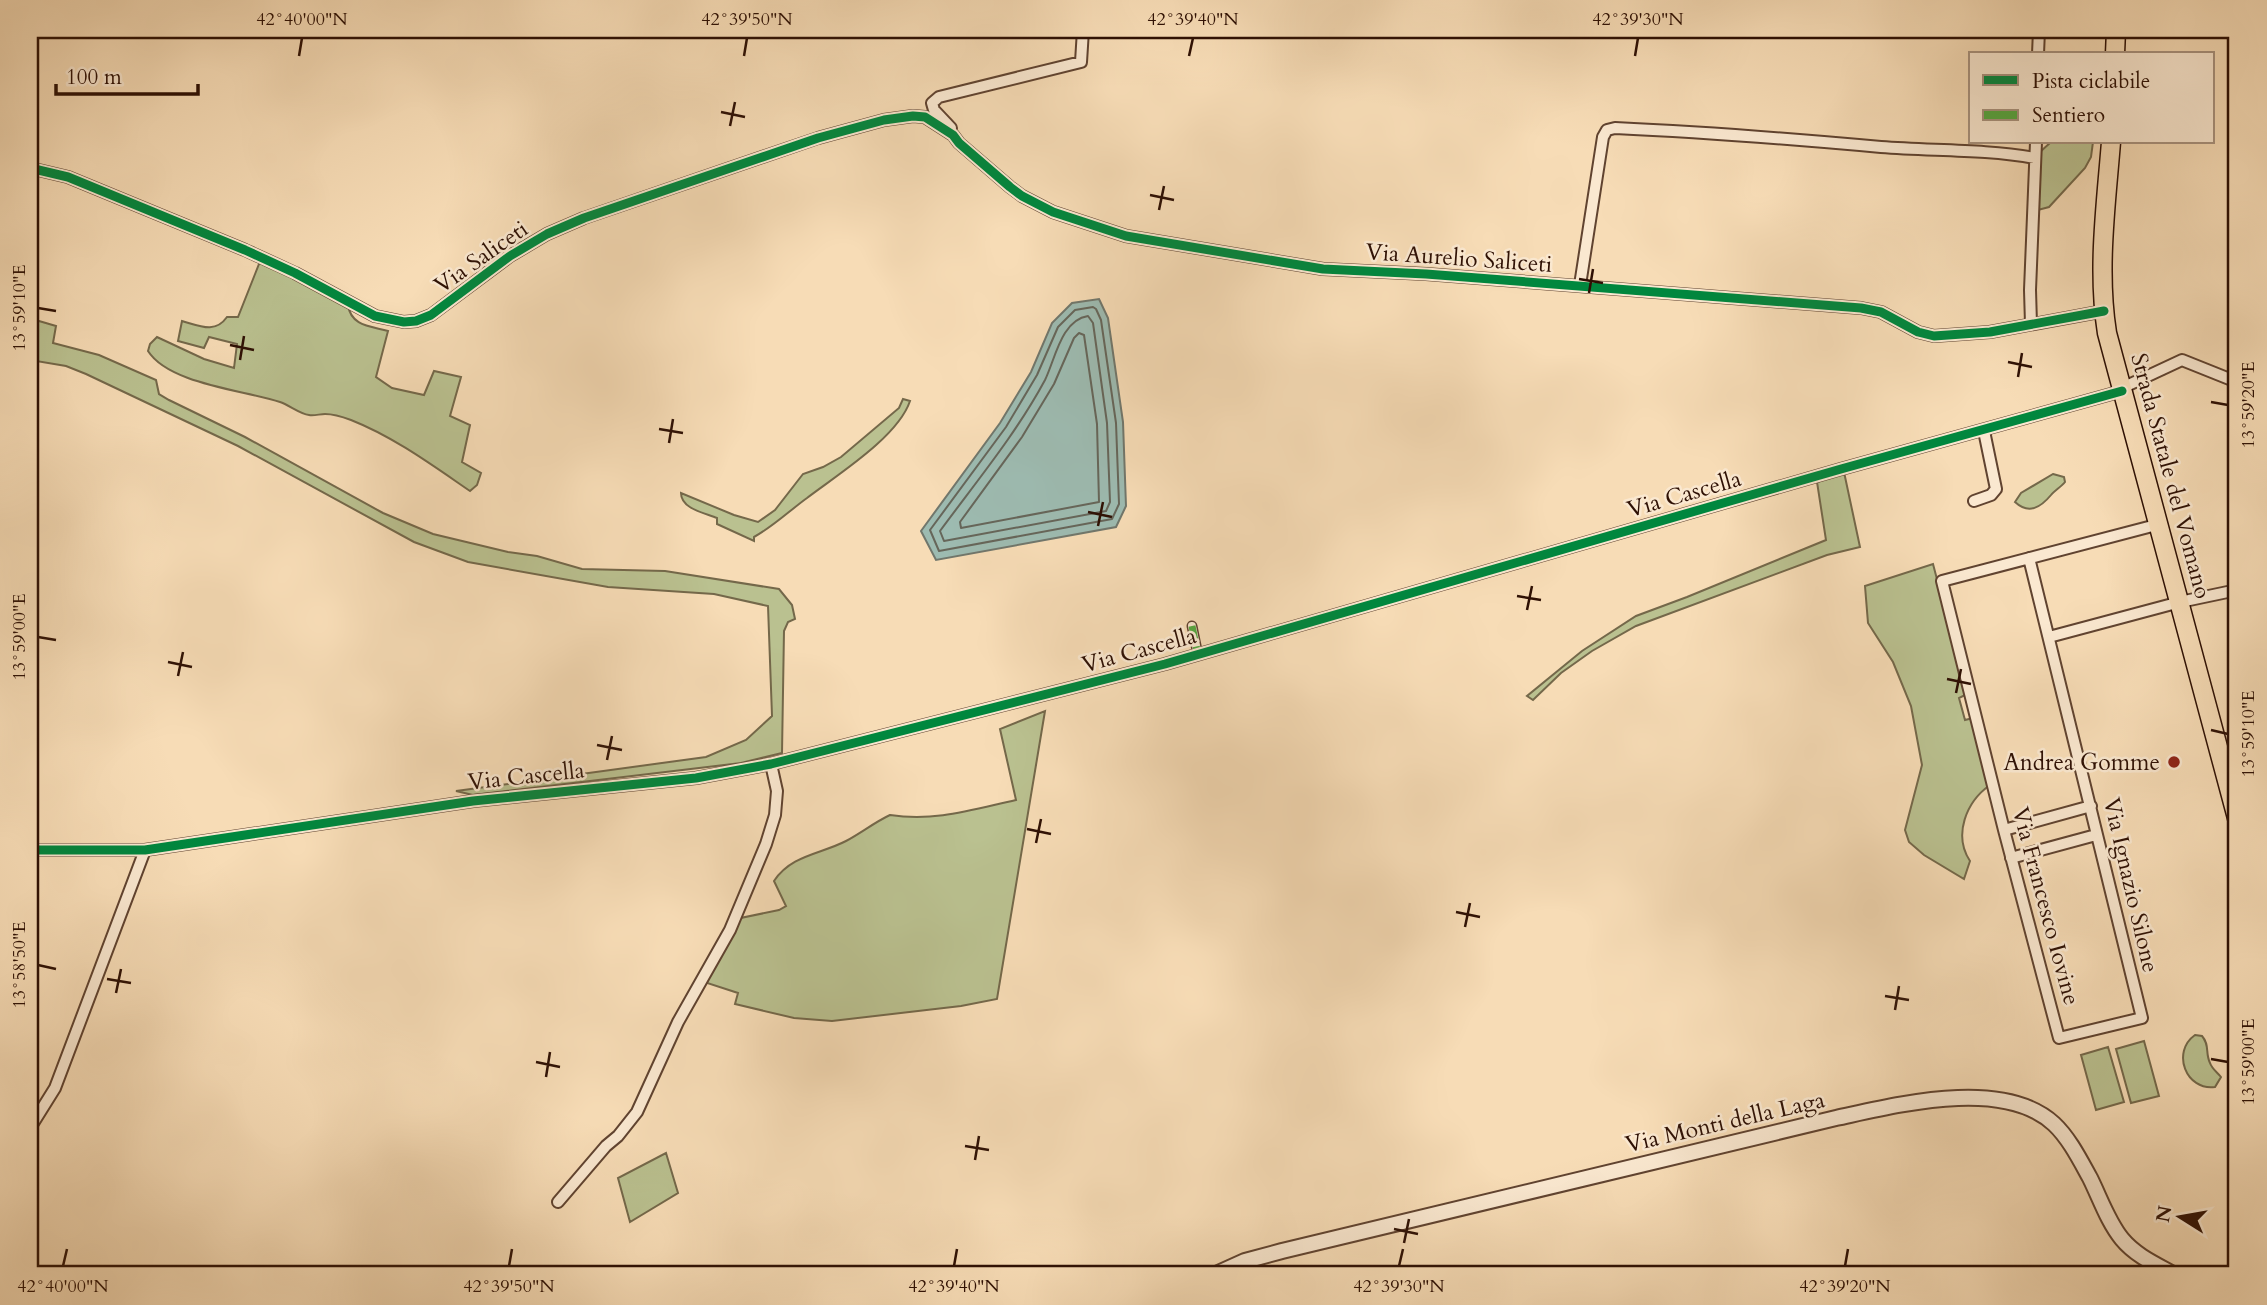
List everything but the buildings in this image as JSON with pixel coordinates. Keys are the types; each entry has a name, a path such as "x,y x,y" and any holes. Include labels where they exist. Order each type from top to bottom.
{"main road":[{"path":"2115,52 2116,30"},
{"name":"Strada Statale del Vomano","path":"2111,144 2104,248 2104,311 2109,342 2233,784 2237,818"}],"street":[{"path":"959,143 934,110 932,103 939,97 1081,62 1083,30"},
{"path":"2038,52 2039,30"},
{"name":"Via Saliceti","path":"30,168 79,181 245,250 295,273 375,316 404,322 431,315 510,256 547,234 584,218 818,138 850,128 913,116 925,117 953,135 959,143"},
{"path":"1580,285 1602,137 1607,130 1615,128 1679,131 2013,154 2035,158"},
{"name":"Via Aurelio Saliceti","path":"959,143 1022,195 1054,212 1126,236 1323,269 1580,285 1861,308 1881,312 1918,332 1934,336 1990,332 2104,311"},
{"path":"2031,324 2036,144"},
{"name":"Via Cascella","path":"30,850 145,850 473,801 696,778 771,764 1198,655 1984,430 2122,389 2182,360 2237,382"},
{"path":"1974,501 1992,495 1996,489 1984,430"},
{"path":"2029,558 2160,524"},
{"name":"Via Francesco Iovine","path":"2029,558 1942,582 2059,1038"},
{"name":"Via Ignazio Silone","path":"2029,558 2141,1018 2059,1038"},
{"path":"2049,638 2180,602 2237,590"},
{"path":"1192,626 1198,655"},
{"path":"558,1202 637,1112 678,1023 730,930 760,861 775,815 776,786 771,764"},
{"path":"2004,830 2091,806"},
{"path":"2011,858 2096,835"},
{"path":"30,1128 55,1088 145,850"},
{"name":"Via Monti della Laga","path":"1214,1275 1245,1261 1282,1251 1823,1121 1963,1097 2009,1103 2033,1111 2051,1121 2077,1157 2124,1241 2145,1258 2175,1275"}],"green space":[{"path":"2049,144 2093,144 2091,157 2085,168 2049,207 2038,210 2040,152"},
{"path":"261,259 348,305 357,321 388,331 376,377 392,388 424,395 434,371 461,377 450,416 470,425 462,462 481,473 477,485 470,491 398,443 351,420 325,414 306,414 280,402 189,378 158,362 148,351 150,344 157,337 204,359 234,368 237,344 209,337 204,348 178,341 182,321 212,327 227,317 238,317"},
{"path":"39,321 56,326 53,343 99,355 156,380 159,394 169,400 245,437 383,513 433,534 537,556 582,569 665,571 779,589 792,605 795,619 788,622 784,631 782,753 741,763 473,795 456,791 706,757 746,740 772,716 768,606 714,594 608,587 468,562 414,542 238,446 86,374 66,366 30,360 30,331"},
{"path":"903,399 910,401 903,415 880,441 850,467 754,537 754,541 717,524 717,518 694,510 682,498 681,493 758,522 775,510 803,474 841,457 899,408"},
{"path":"1844,472 1860,547 1827,555 1636,626 1592,651 1561,673 1533,700 1527,696 1582,651 1636,616 1826,540 1817,482"},
{"path":"2053,474 2064,477 2065,482 2043,503 2030,509 2015,502 2021,493"},
{"path":"1933,564 1967,694 1959,698 1965,720 1973,718 1990,785 1974,800 1965,820 1963,841 1970,861 1964,879 1924,855 1909,842 1905,830 1922,765 1911,706 1893,662 1868,623 1865,586"},
{"path":"1045,711 997,999 961,1006 832,1021 794,1018 735,1004 738,993 704,982 736,919 779,910 786,906 774,881 781,872 798,860 846,841 890,815 937,816 1016,800 1000,729"},
{"path":"2195,1035 2204,1039 2211,1065 2221,1077 2215,1087 2196,1083 2185,1069 2184,1051"},
{"path":"2144,1041 2159,1096 2131,1103 2116,1049"},
{"path":"2108,1047 2124,1102 2096,1110 2081,1055"},
{"path":"666,1153 678,1193 630,1222 618,1178"}],"water":[{"path":"1099,299 1108,318 1123,422 1126,506 1116,527 936,560 921,531 1000,423 1031,372 1052,323 1072,303"}],"marked path":[{"path":"1192,626 1198,655"}],"cycle path":[{"path":"30,168 68,177 245,250 295,273 375,316 404,322 431,315 510,256 547,234 584,218 818,138 884,120 913,116 925,117 953,135 1010,187 1053,212 1126,236 1323,269 1426,274 1861,308 1881,312 1918,332 1934,336 1990,332 2104,311"},
{"path":"30,850 145,850 473,801 696,778 771,764 1165,664 2122,391"}],"place":[{"name":"Andrea Gomme","path":"2174,762"}]}
